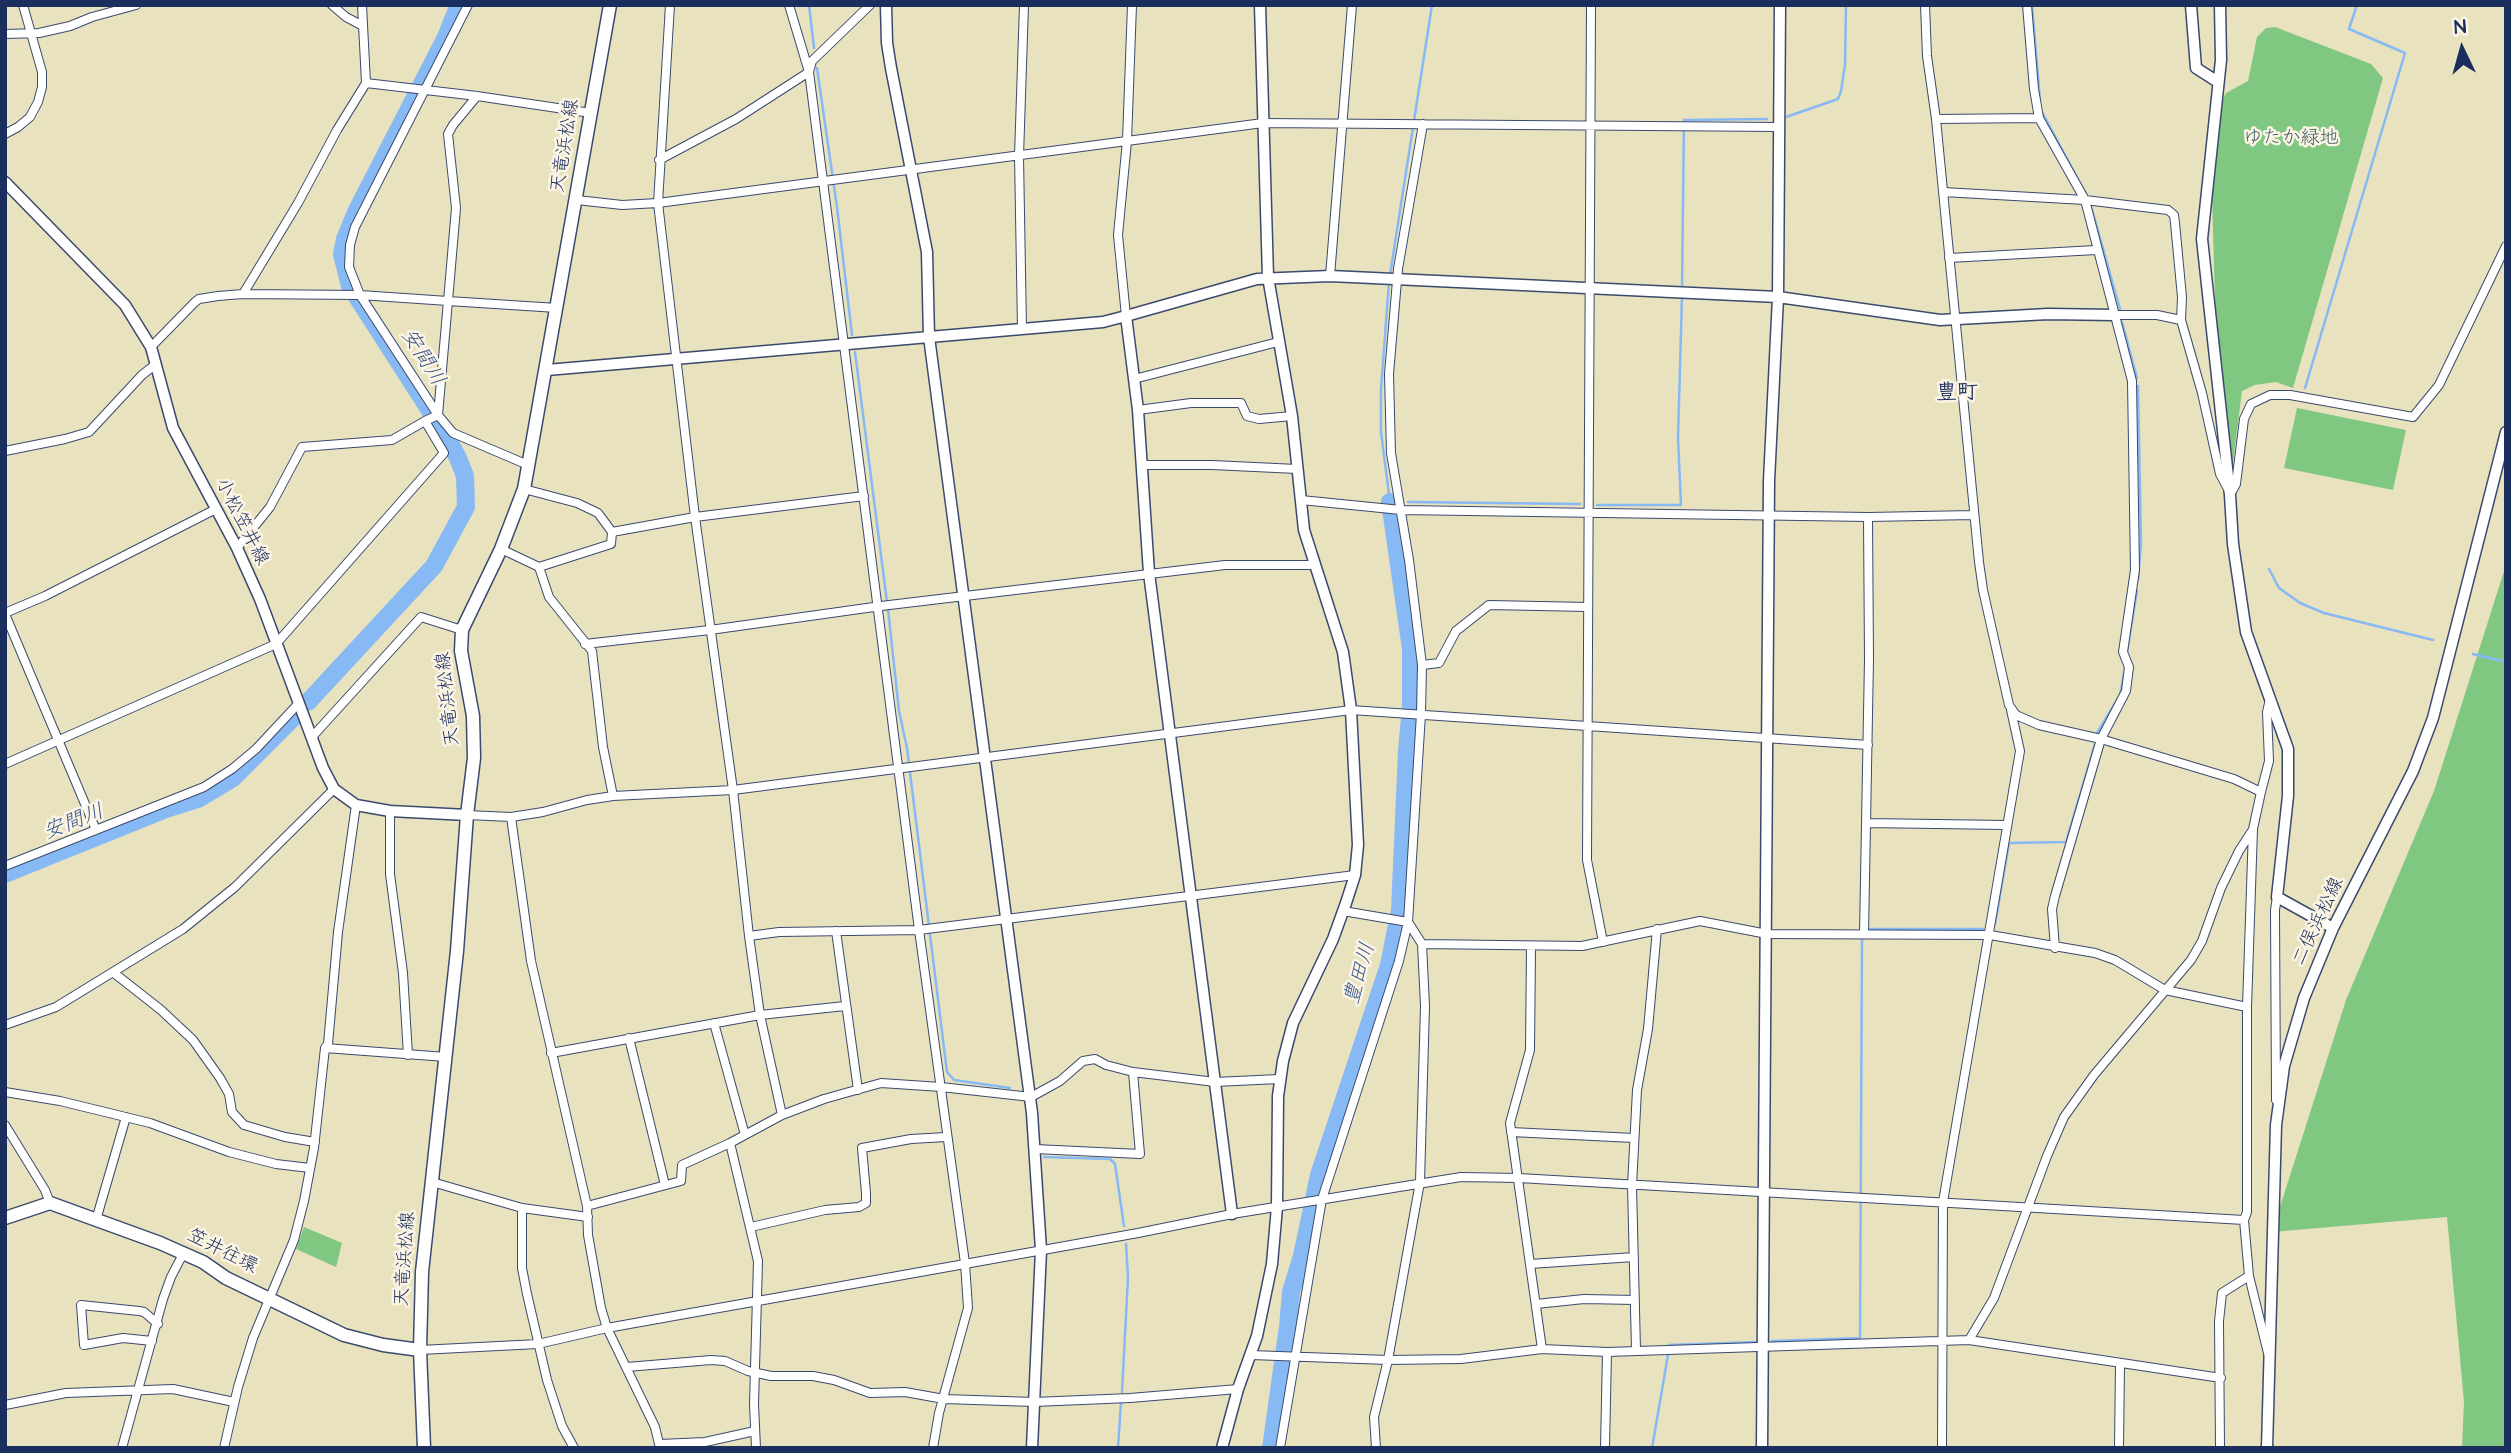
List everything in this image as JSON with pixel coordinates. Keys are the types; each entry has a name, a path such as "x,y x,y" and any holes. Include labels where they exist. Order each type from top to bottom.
{"main road":[{"name":"天竜浜松線","path":"424,1448 420,1350 422,1272 457,951 474,758 473,716 460,651 462,630 501,549 524,489 610,5"},
{"name":"笠井往環","path":"50,1203 202,1262 226,1278 344,1335 383,1345 420,1350"},
{"path":"5,1219 50,1203"}],"street":[{"path":"5,134 30,117 38,103 42,87 42,72 23,5"},
{"path":"5,34 39,33 136,5"},
{"path":"332,5 346,18 363,26"},
{"path":"243,293 366,83 362,5"},
{"path":"5,764 276,643 444,453 432,418 357,295 349,267 350,245 355,227 421,89 468,5"},
{"path":"670,5 658,203 695,517 733,790 748,936 760,1015 782,1115"},
{"path":"789,5 809,72 826,181 864,496 926,929 946,1137 965,1263 968,1308 939,1413 933,1448"},
{"path":"659,160 736,119 809,72 812,61 870,5"},
{"path":"886,5 887,43 927,253 929,337 1031,1097 1041,1250 1032,1448"},
{"path":"1022,329 1019,156 1024,5"},
{"path":"1132,5 1127,141 1118,235 1138,410 1149,573 1232,1214"},
{"path":"1222,1448 1264,1309 1272,1264 1277,1207 1279,1079 1293,1023 1333,939 1355,875 1358,822 1351,710 1343,652 1304,530 1292,416 1268,277 1260,5"},
{"path":"1330,276 1352,5"},
{"path":"1591,5 1587,860 1603,942"},
{"path":"1762,1448 1769,481 1778,297 1780,5"},
{"path":"1925,5 1927,56 1936,119 1983,590 2020,751 1943,1202 1941,1448"},
{"path":"2027,5 2039,118 2088,201 2096,250 2132,382 2135,570 2123,652 2129,667 2126,691 2101,739 2055,896 2052,909 2055,947"},
{"path":"2191,5 2196,68 2218,82"},
{"path":"2220,5 2221,60 2202,233 2233,544 2246,632 2288,750 2289,771 2275,923 2276,1125"},
{"path":"366,83 591,113"},
{"path":"432,418 448,301 456,208 448,134 477,96"},
{"path":"1936,119 2039,118"},
{"path":"577,200 622,205 658,203 1263,123 1779,127"},
{"path":"1280,1448 1321,1200 1399,961 1408,922 1422,665 1391,453 1391,279 1422,124"},
{"name":"小松笠井線","path":"5,182 125,305 151,347 173,428 237,548 260,599 323,768 334,789 356,805 390,811 467,816"},
{"path":"1943,192 2155,207 2168,210 2174,215 2180,274 2180,320 2202,393 2220,474 2230,495"},
{"path":"2230,495 2235,484 2244,419 2251,404 2270,395 2290,395 2413,417 2439,385 2506,246"},
{"path":"1949,258 2096,250"},
{"path":"547,370 1103,322 1268,277 1330,276 1778,297 1913,318 1955,319 2035,314 2157,315 2180,320"},
{"path":"151,347 183,312 199,299 243,293 357,295 557,309"},
{"path":"1134,379 1278,342"},
{"path":"5,451 89,432 142,374 156,364"},
{"path":"1138,410 1191,403 1232,402 1241,403 1247,416 1259,419 1292,416"},
{"path":"432,418 453,433 528,465"},
{"path":"237,548 270,508 302,447 392,440 432,418"},
{"name":"二俣浜松線","path":"2267,1448 2276,1125 2284,1066 2304,998 2333,929 2413,771 2433,718 2506,432"},
{"path":"1142,465 1212,465 1297,470"},
{"path":"501,549 539,566 611,544 612,532 598,513 577,503 524,489"},
{"path":"612,532 695,517 864,496"},
{"path":"1301,500 1399,510 1868,517 1974,515"},
{"path":"96,830 5,613 45,596 216,509"},
{"path":"1864,934 1868,745 1868,517"},
{"path":"585,644 1149,573 1225,565 1314,565"},
{"path":"539,566 549,597 592,651 603,747 613,796"},
{"path":"1422,665 1439,663 1456,631 1489,606 1588,607"},
{"path":"312,737 421,617 462,630"},
{"path":"2270,699 2267,712 2269,761 2253,829 2248,1007 2247,1212 2244,1220 2249,1276 2270,1362"},
{"path":"5,866 204,787 256,749 299,704"},
{"path":"2009,705 2015,715 2039,725 2101,739 2234,779 2260,792"},
{"path":"467,816 511,817 613,796 733,790 1351,710 1868,745"},
{"path":"5,1025 56,1007 183,929 235,887 334,789"},
{"path":"224,1448 253,1338 294,1240 310,1168 324,1048 328,1044 338,932 356,805"},
{"path":"390,811 390,874 403,973 408,1055"},
{"path":"511,817 531,961 587,1206 588,1235 607,1328 655,1427 660,1446 684,1441 701,1442 755,1431"},
{"path":"1866,823 2006,825"},
{"path":"1969,1340 1994,1298 2064,1117 2094,1075 2191,961 2202,941 2238,851 2253,829"},
{"path":"748,936 779,932 926,929 1355,875"},
{"path":"2277,897 2333,929"},
{"path":"1343,911 1408,922 1422,944 1425,1006 1420,1182 1388,1360 1374,1417 1376,1448"},
{"path":"1422,944 1582,946 1700,921 1767,934 1990,935 2095,953 2115,960 2165,990 2248,1007"},
{"path":"1636,1350 1632,1186 1634,1138 1637,1090 1649,1016 1657,929"},
{"path":"835,931 859,1090"},
{"path":"1531,947 1530,1050 1510,1124 1542,1349"},
{"path":"114,973 161,1010 192,1040 220,1078 229,1094 232,1112 244,1125 285,1137 315,1142"},
{"path":"551,1053 760,1015 845,1006"},
{"path":"713,1023 745,1135"},
{"path":"629,1038 665,1185"},
{"path":"324,1048 446,1057"},
{"path":"587,1206 681,1181 682,1165 782,1115 824,1099 881,1083 1031,1097 1060,1081 1083,1061 1095,1059 1106,1065 1133,1072 1215,1082 1279,1079"},
{"path":"1035,1149 1140,1154 1133,1072"},
{"path":"5,1092 60,1101 150,1122 229,1152 276,1164 310,1168"},
{"path":"96,1220 125,1117"},
{"path":"5,1125 45,1190 50,1203"},
{"path":"1511,1132 1634,1138"},
{"path":"751,1227 825,1210 859,1207 866,1203 862,1148 911,1139 946,1137"},
{"path":"730,1143 758,1261 756,1448"},
{"path":"420,1350 538,1344 607,1328 1232,1214 1461,1177 1519,1178 2244,1220"},
{"path":"432,1182 522,1208 588,1217"},
{"path":"522,1208 522,1268 538,1344 562,1426 574,1448"},
{"path":"122,1448 171,1277 183,1254"},
{"path":"1530,1264 1634,1256"},
{"path":"2220,1448 2221,1293 2249,1276"},
{"path":"1536,1304 1584,1299 1635,1300"},
{"path":"152,1341 123,1338 84,1345 81,1305 144,1312 158,1324"},
{"path":"1251,1355 1388,1360 1461,1359 1516,1350 1542,1349 1607,1352 1969,1340 2221,1378"},
{"path":"1605,1448 1607,1352"},
{"path":"627,1367 710,1360 771,1376 813,1376 834,1380 870,1393 905,1392 944,1399 1034,1402 1130,1398 1238,1389"},
{"path":"2119,1448 2120,1364"},
{"path":"5,1405 66,1393 173,1389 234,1402"}],"green space":[{"name":"ゆたか緑地","path":"2275,27 2371,64 2383,78 2293,388 2276,382 2255,385 2242,391 2232,470 2215,301 2212,196 2223,99 2226,93 2248,81 2257,37 2266,28"},
{"path":"2297,408 2406,430 2393,490 2284,468"},
{"path":"2506,565 2506,1448 2462,1448 2464,1402 2447,1217 2272,1232 2346,1000 2434,791"},
{"path":"304,1227 342,1243 336,1267 296,1249"}],"waterway":[{"name":"安間川","path":"308,702 434,566 466,507 465,476 458,458 350,286 342,254 357,210 446,37 459,5"},
{"path":"809,5 814,48"},
{"path":"1390,275 1432,5"},
{"path":"1786,117 1838,99 1845,65 1846,5"},
{"path":"2032,5 2040,100"},
{"path":"2305,388 2405,53 2349,29 2357,5"},
{"path":"817,68 852,335"},
{"path":"2041,110 2087,196"},
{"path":"1682,289 1684,120 1767,119"},
{"path":"2091,206 2120,309"},
{"path":"1389,282 1381,389 1381,432 1390,502 1394,502"},
{"path":"1597,505 1681,505 1678,438 1682,296"},
{"path":"2122,322 2137,378"},
{"path":"855,352 887,602"},
{"path":"2138,386 2141,544 2138,580"},
{"name":"豊田川","path":"1271,1448 1291,1292 1302,1256 1319,1175 1389,965 1400,910 1411,706 1411,649 1390,502"},
{"path":"1408,502 1580,504"},
{"path":"2269,569 2279,588 2300,603 2324,613 2433,640"},
{"path":"2127,652 2137,591"},
{"path":"888,609 947,1072 954,1080 1010,1088"},
{"path":"2473,654 2506,662"},
{"path":"2097,733 2120,695 2125,668"},
{"name":"安間川","path":"5,874 166,809 198,799 233,778 294,717"},
{"path":"1995,924 2009,843 2066,842 2095,744"},
{"path":"1870,929 1983,929"},
{"path":"1772,1341 1860,1338 1862,939"},
{"path":"1044,1157 1110,1159 1115,1164 1124,1226"},
{"path":"1122,1392 1128,1277 1126,1244"},
{"path":"1669,1345 1757,1342"},
{"path":"1652,1448 1668,1355"},
{"path":"1118,1448 1121,1402"}],"district":[{"name":"豊町","path":"1957,394"}]}
